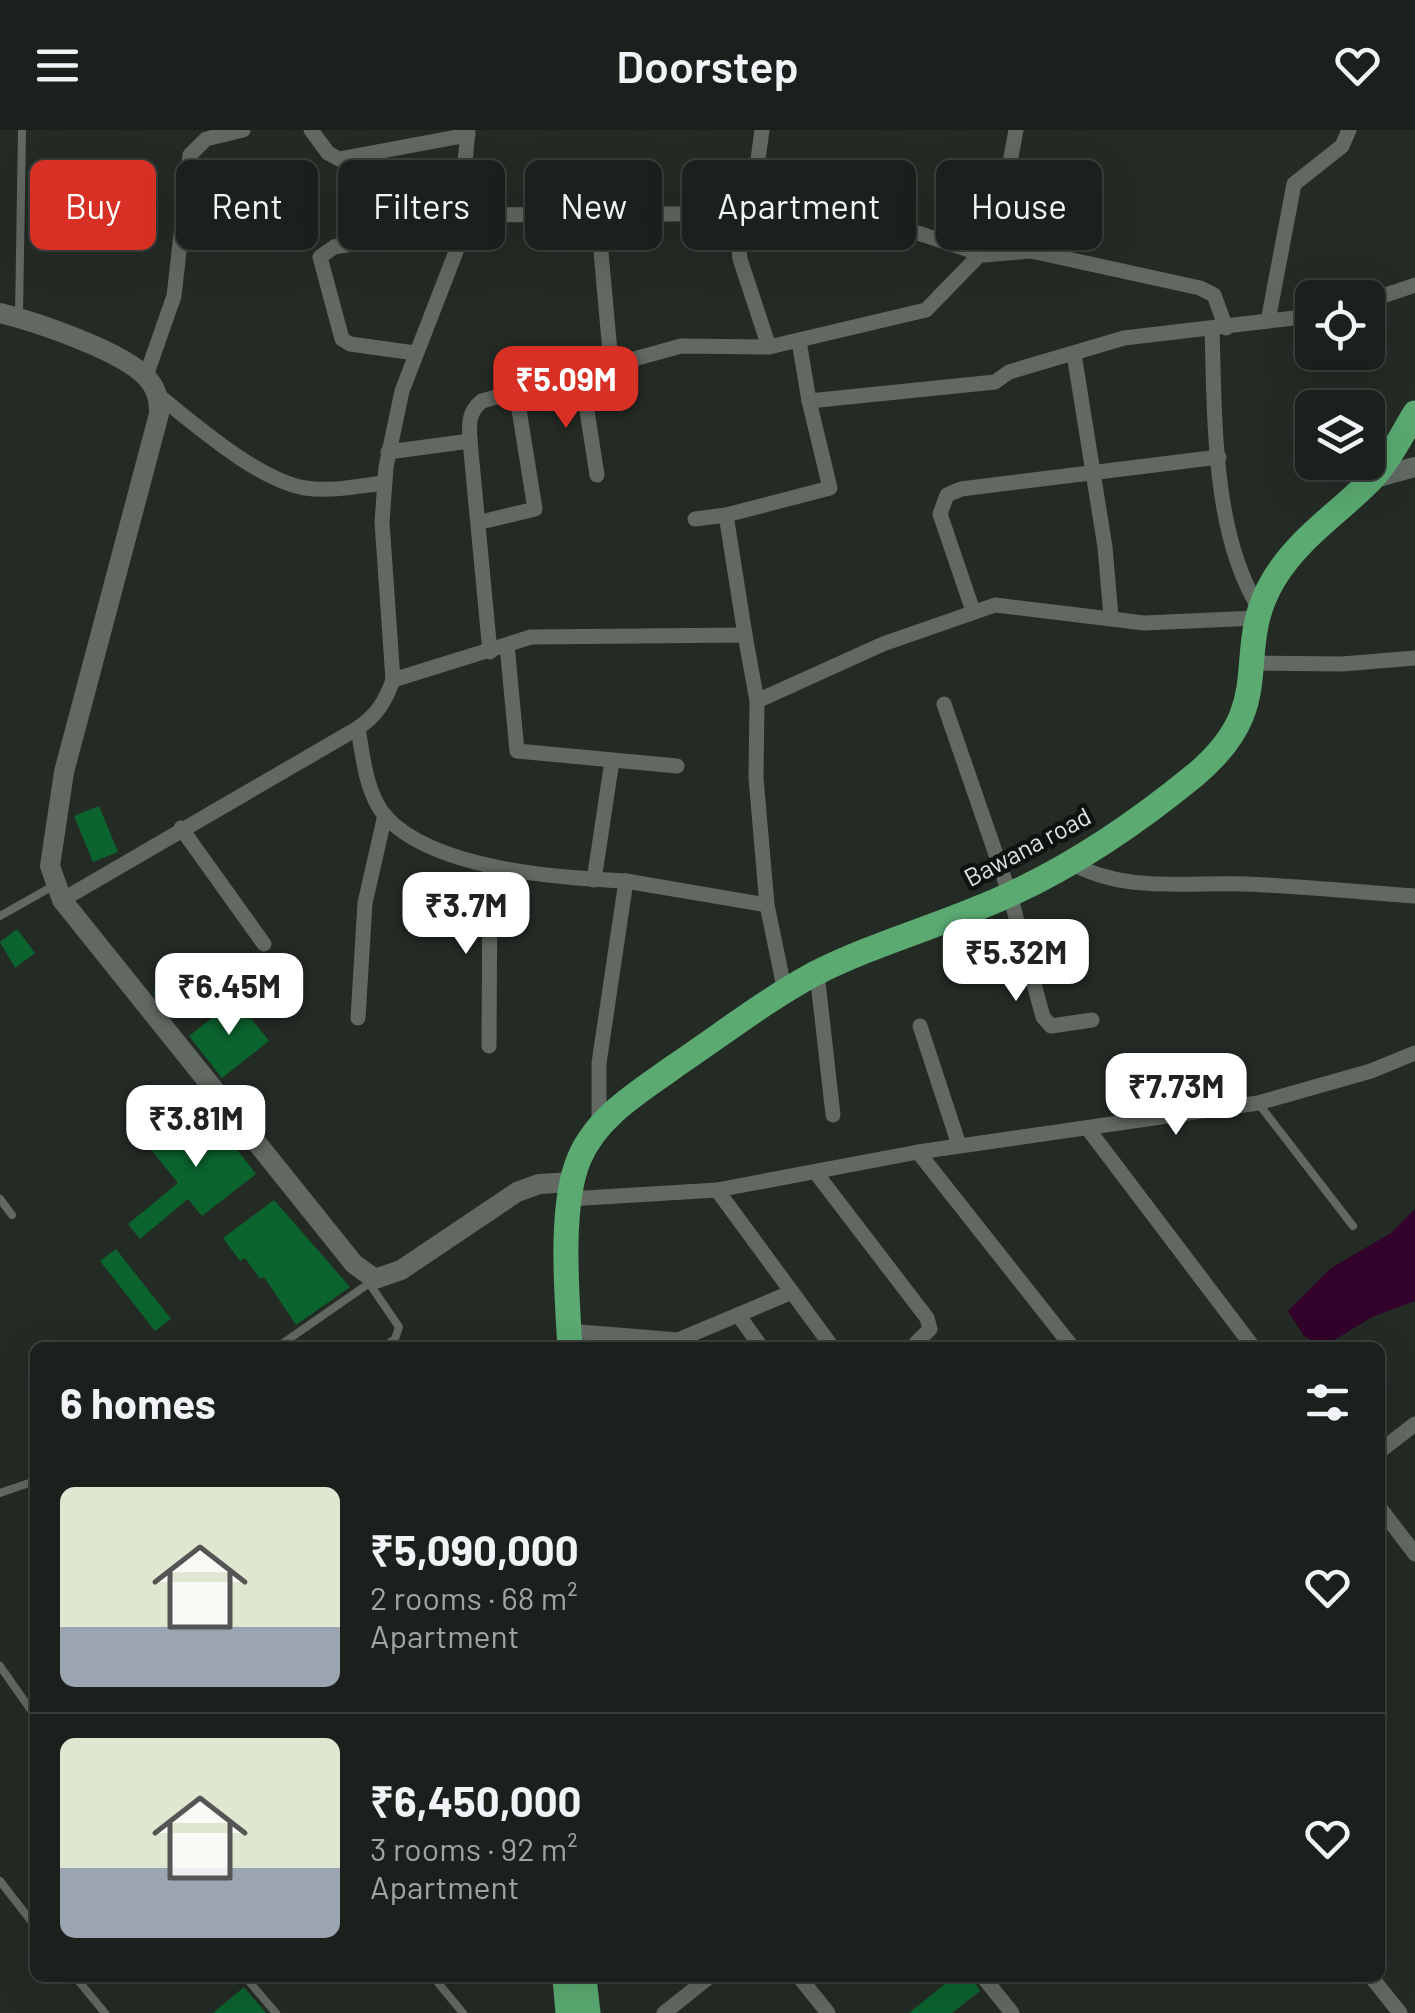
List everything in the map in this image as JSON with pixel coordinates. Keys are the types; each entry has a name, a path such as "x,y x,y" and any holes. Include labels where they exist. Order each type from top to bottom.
{"main road":[{"name":"Bawana road","path":"1385,459 1415,412"},
{"name":"Bawana road","path":"570,1339 571,1190 578,1162 600,1125 634,1094 817,973 1010,895 1071,863 1194,775 1217,753 1243,718 1254,663 1258,613 1296,548 1372,480"},
{"path":"564,1982 568,2013"},
{"path":"584,1982 588,2013"}],"street":[{"path":"146,376 174,296 190,155 206,139 243,130"},
{"path":"311,130 328,153 339,159 468,132 466,160"},
{"path":"755,160 762,130"},
{"path":"490,652 470,441 473,408 516,391 681,346 768,347 916,315 984,255 996,238 1016,130"},
{"path":"1268,320 1294,184 1342,146 1349,130"},
{"path":"757,701 973,610 1011,604 1169,624 1258,613 1237,570 1219,457 1219,329 1214,295 1200,288 1031,250 984,255 916,232"},
{"path":"338,247 320,256 342,338 350,344 414,353"},
{"path":"58,893 182,828 374,717 393,680 383,538 388,452 414,353 457,250"},
{"path":"604,250 602,292 612,363"},
{"path":"741,250 768,347"},
{"path":"1385,295 1415,284"},
{"path":"9,316 124,361 146,376 160,396 202,430 284,480 304,488 384,483"},
{"path":"809,402 995,382 1009,372 1124,338 1295,318"},
{"path":"695,519 726,515 830,488 799,341"},
{"path":"1074,354 1095,474 1111,617"},
{"path":"574,374 585,398 597,475"},
{"path":"480,522 535,510 516,391"},
{"path":"160,396 159,414 64,772 50,866 58,893 354,1264 372,1281 401,1270 517,1192 538,1184 571,1190 716,1190 918,1152 1258,1104 1370,1072 1415,1053"},
{"path":"388,452 470,441"},
{"path":"973,610 950,552 939,507 943,499 962,490 1219,457"},
{"path":"1385,476 1415,467"},
{"path":"726,515 757,701 756,778 767,905 785,992"},
{"path":"393,680 507,645 559,634 745,634"},
{"path":"507,645 516,751 677,766"},
{"path":"1254,663 1342,664 1415,658"},
{"path":"944,704 1010,895 1046,1023 1058,1026 1092,1020"},
{"path":"358,728 369,784 385,816 412,836 490,868 626,881 767,905"},
{"path":"594,880 612,761"},
{"path":"358,1018 366,902 385,816"},
{"path":"182,828 264,944"},
{"path":"1071,863 1108,881 1128,884 1248,884 1415,896"},
{"path":"489,1046 490,868"},
{"path":"600,1125 599,1063 626,881"},
{"path":"817,973 832,1115"},
{"path":"920,1026 959,1146"},
{"path":"1088,1129 1249,1342"},
{"path":"918,1152 1068,1342"},
{"path":"816,1173 928,1318 930,1329 917,1342"},
{"path":"716,1190 828,1342"},
{"path":"682,1342 792,1292"},
{"path":"739,1316 758,1342"},
{"path":"570,1339 635,1342"},
{"path":"1385,1447 1415,1424"},
{"path":"1385,1515 1415,1554"},
{"path":"664,2013 703,1982"},
{"path":"803,1982 828,2013"},
{"path":"987,1982 1012,2013"},
{"path":"1375,1982 1400,2013"}],"lane":[{"path":"9,316 22,130"},
{"path":"0,916 58,893"},
{"path":"1258,1104 1353,1226"},
{"path":"0,1199 12,1215"},
{"path":"285,1342 372,1281 399,1327 391,1342"},
{"path":"0,1493 30,1483"},
{"path":"0,1666 30,1709"},
{"path":"0,1881 30,1920"},
{"path":"79,1982 104,2013"},
{"path":"249,1982 276,2013"},
{"path":"437,1982 463,2013"}],"shaded area":[{"path":"1415,1209 1415,1301 1372,1317 1331,1342 1314,1342 1304,1336 1288,1311 1331,1268 1391,1233"}],"building":[{"path":"99,806 118,852 93,862 74,816"},
{"path":"17,929 35,953 15,968 0,942"},
{"path":"200,954 215,973 168,1011 153,992"},
{"path":"236,999 269,1041 222,1078 189,1036"},
{"path":"204,1107 256,1174 202,1216 188,1199 140,1239 128,1224 178,1183 151,1150"},
{"path":"274,1200 350,1287 296,1325 264,1277 260,1279 245,1258 240,1261 223,1238"},
{"path":"116,1249 171,1319 155,1331 100,1261"},
{"path":"947,1982 974,1982 980,1991 952,2013 909,2013"},
{"path":"244,1987 266,2013 213,2013"}]}
